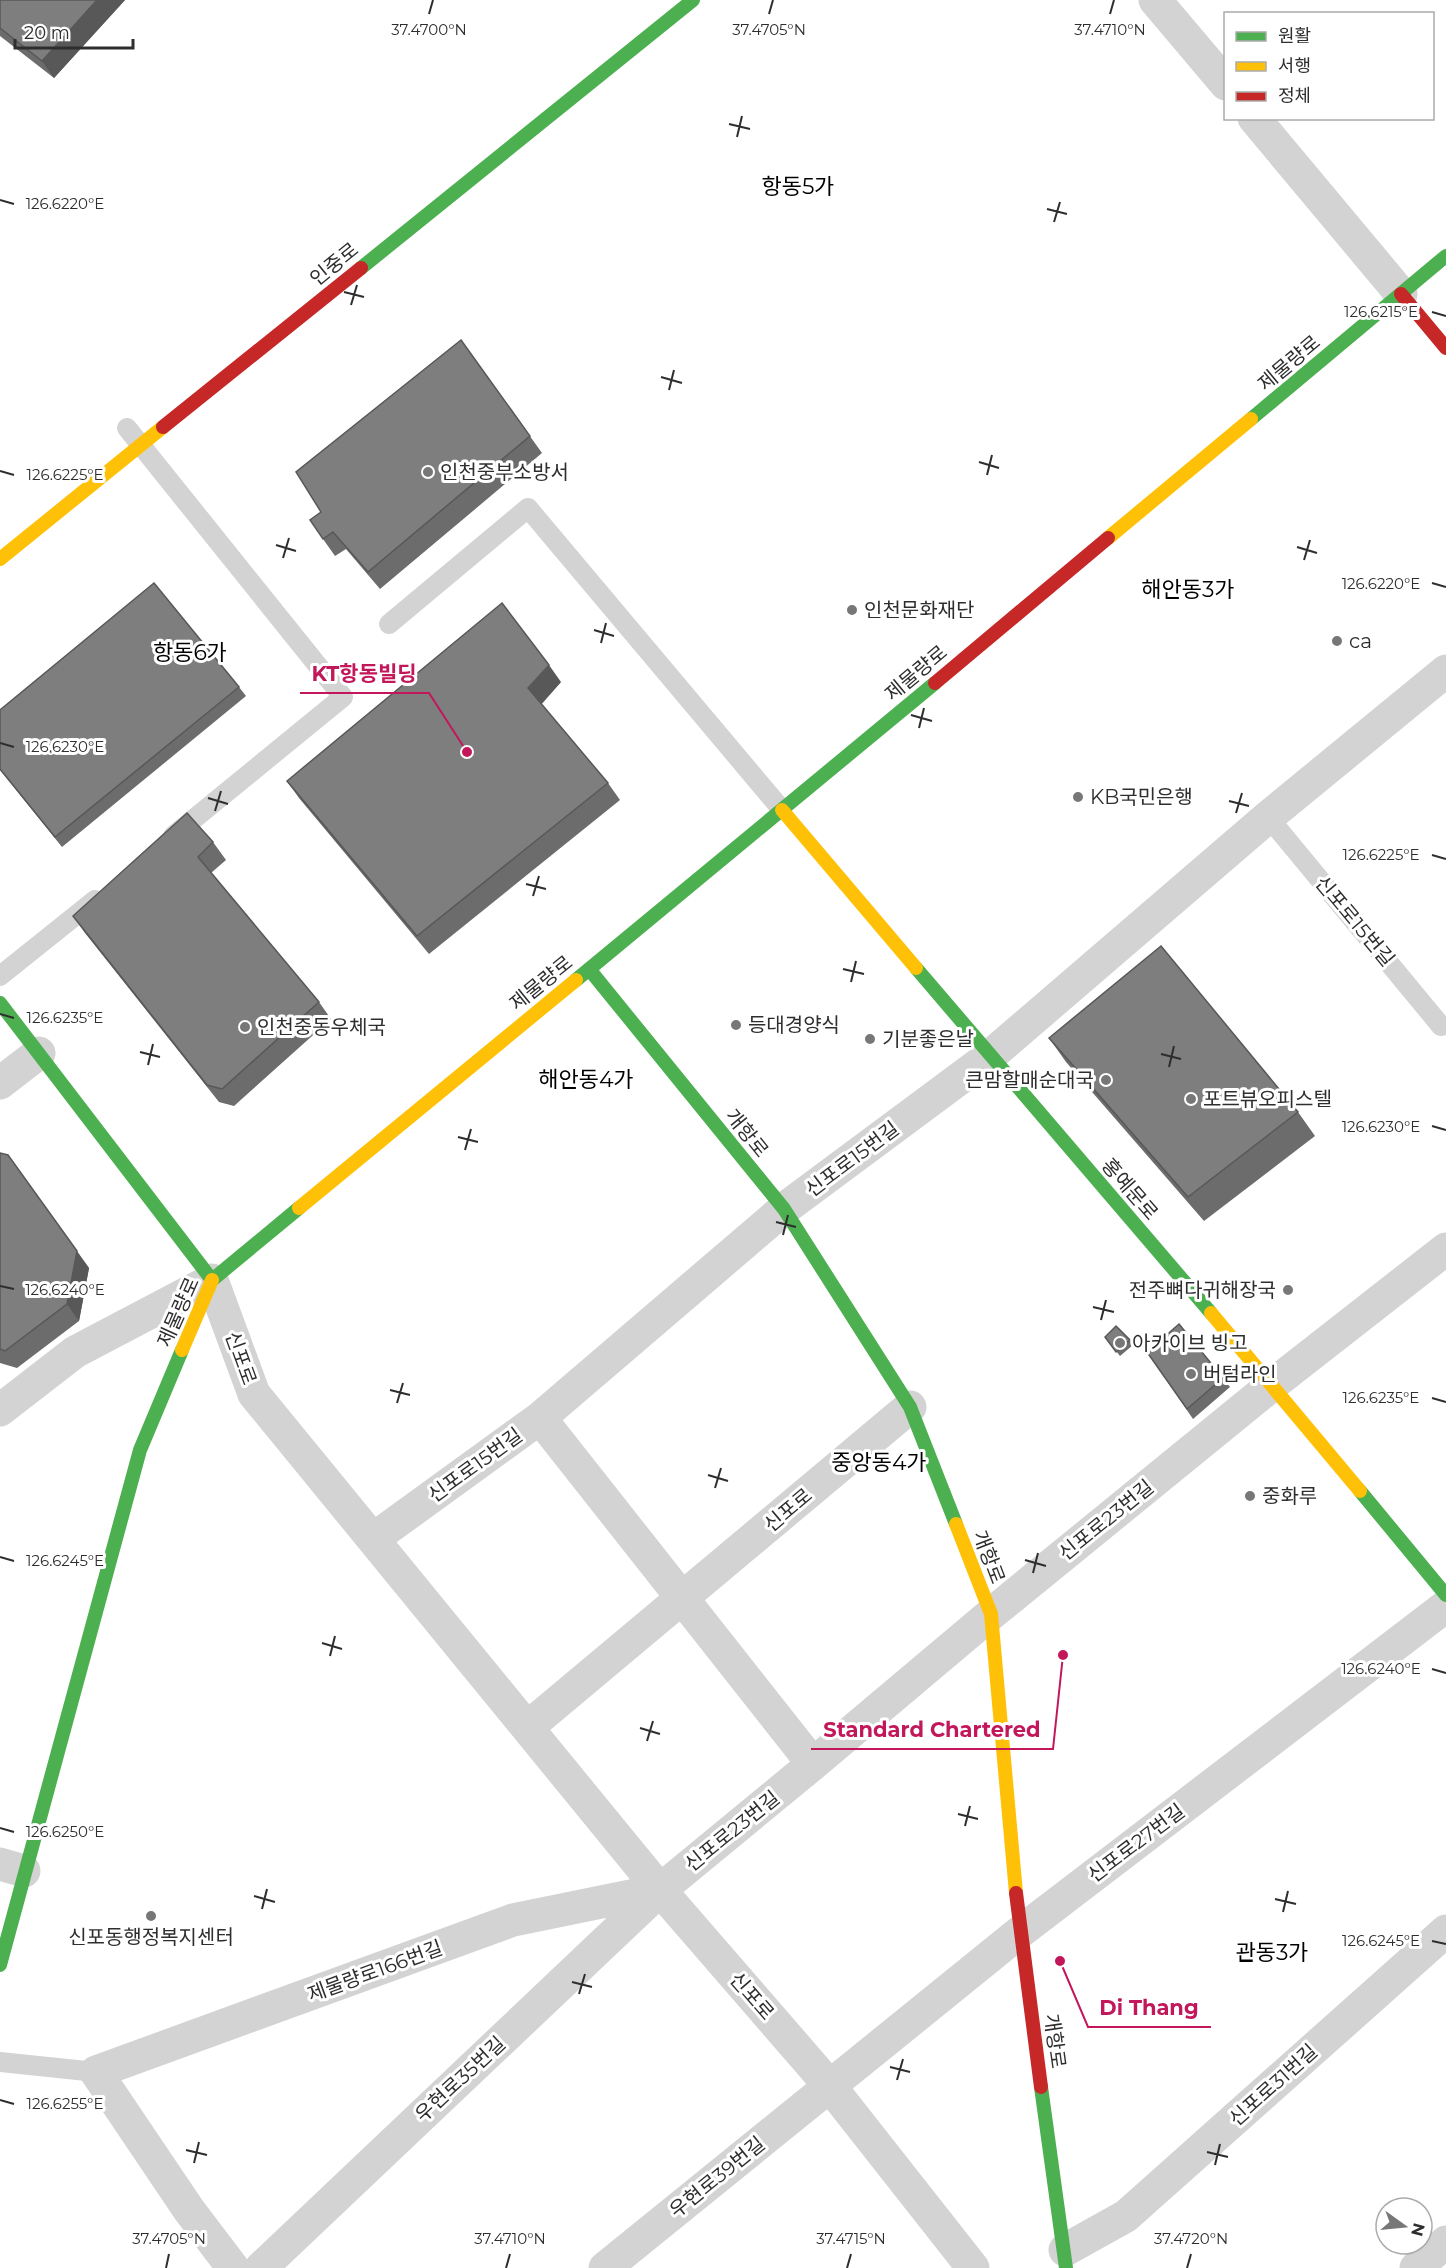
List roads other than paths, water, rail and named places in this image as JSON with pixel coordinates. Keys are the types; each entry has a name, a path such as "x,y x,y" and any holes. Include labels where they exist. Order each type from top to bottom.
{"main road":[{"name":"인중로","path":"0,559 693,0"},
{"name":"제물량로","path":"0,1965 12,1868 140,1450 212,1280 783,810 1446,256"},
{"path":"1401,294 1446,348"},
{"name":"홍예문로","path":"783,810 1272,1385 1446,1595"},
{"name":"개항로","path":"589,969 784,1209 910,1407 991,1614 1020,1932 1066,2259"},
{"name":"신포로","path":"0,1003 212,1280"}],"street":[{"path":"1155,0 1224,82"},
{"path":"1256,120 1401,294"},
{"name":"신포로15번길","path":"373,1539 540,1418 784,1209 990,1056 1268,817 1446,671"},
{"path":"0,1083 39,1053"},
{"name":"신포로23번길","path":"660,1890 991,1614 1272,1385 1446,1249"},
{"path":"0,1410 75,1352 212,1280"},
{"name":"신포로","path":"212,1280 254,1394 660,1890 829,2085 973,2268"},
{"name":"신포로","path":"528,1727 910,1407"},
{"path":"540,1418 684,1597 813,1764"},
{"name":"신포로27번길","path":"829,2085 1020,1932 1446,1606"},
{"name":"제물량로166번길","path":"96,2072 513,1920 660,1890"},
{"name":"우현로35번길","path":"261,2268 660,1890"},
{"name":"신포로31번길","path":"1066,2259 1126,2216 1446,1932"},
{"path":"96,2072 189,2210 233,2268"},
{"name":"우현로39번길","path":"605,2268 829,2085"},
{"path":"1416,2268 1446,2242"}],"lane":[{"path":"127,428 344,697 162,844"},
{"path":"389,624 528,508 783,810"},
{"name":"신포로15번길","path":"1268,817 1441,1026"},
{"path":"0,976 108,889"},
{"name":"제물량로166번길","path":"0,2062 96,2072"}],"place":[{"name":"인천중부소방서","path":"428,472"},
{"name":"인천문화재단","path":"852,610"},
{"name":"ca","path":"1337,641"},
{"name":"KT항동빌딩","path":"467,752"},
{"name":"KB국민은행","path":"1078,797"},
{"name":"등대경양식","path":"736,1025"},
{"name":"인천중동우체국","path":"245,1027"},
{"name":"기분좋은날","path":"870,1039"},
{"name":"큰맘할매순대국","path":"1106,1080"},
{"name":"포트뷰오피스텔","path":"1191,1099"},
{"name":"전주뼈다귀해장국","path":"1288,1290"},
{"name":"아카이브 빙고","path":"1120,1343"},
{"name":"버텀라인","path":"1191,1374"},
{"name":"중화루","path":"1250,1496"},
{"name":"Standard Chartered","path":"1063,1655"},
{"name":"신포동행정복지센터","path":"151,1916"},
{"name":"Di Thang","path":"1060,1961"}],"district":[{"name":"항동5가","path":"798,186"},
{"name":"해안동3가","path":"1188,589"},
{"name":"항동6가","path":"190,652"},
{"name":"해안동4가","path":"586,1079"},
{"name":"중앙동4가","path":"879,1462"},
{"name":"관동3가","path":"1272,1952"}]}
